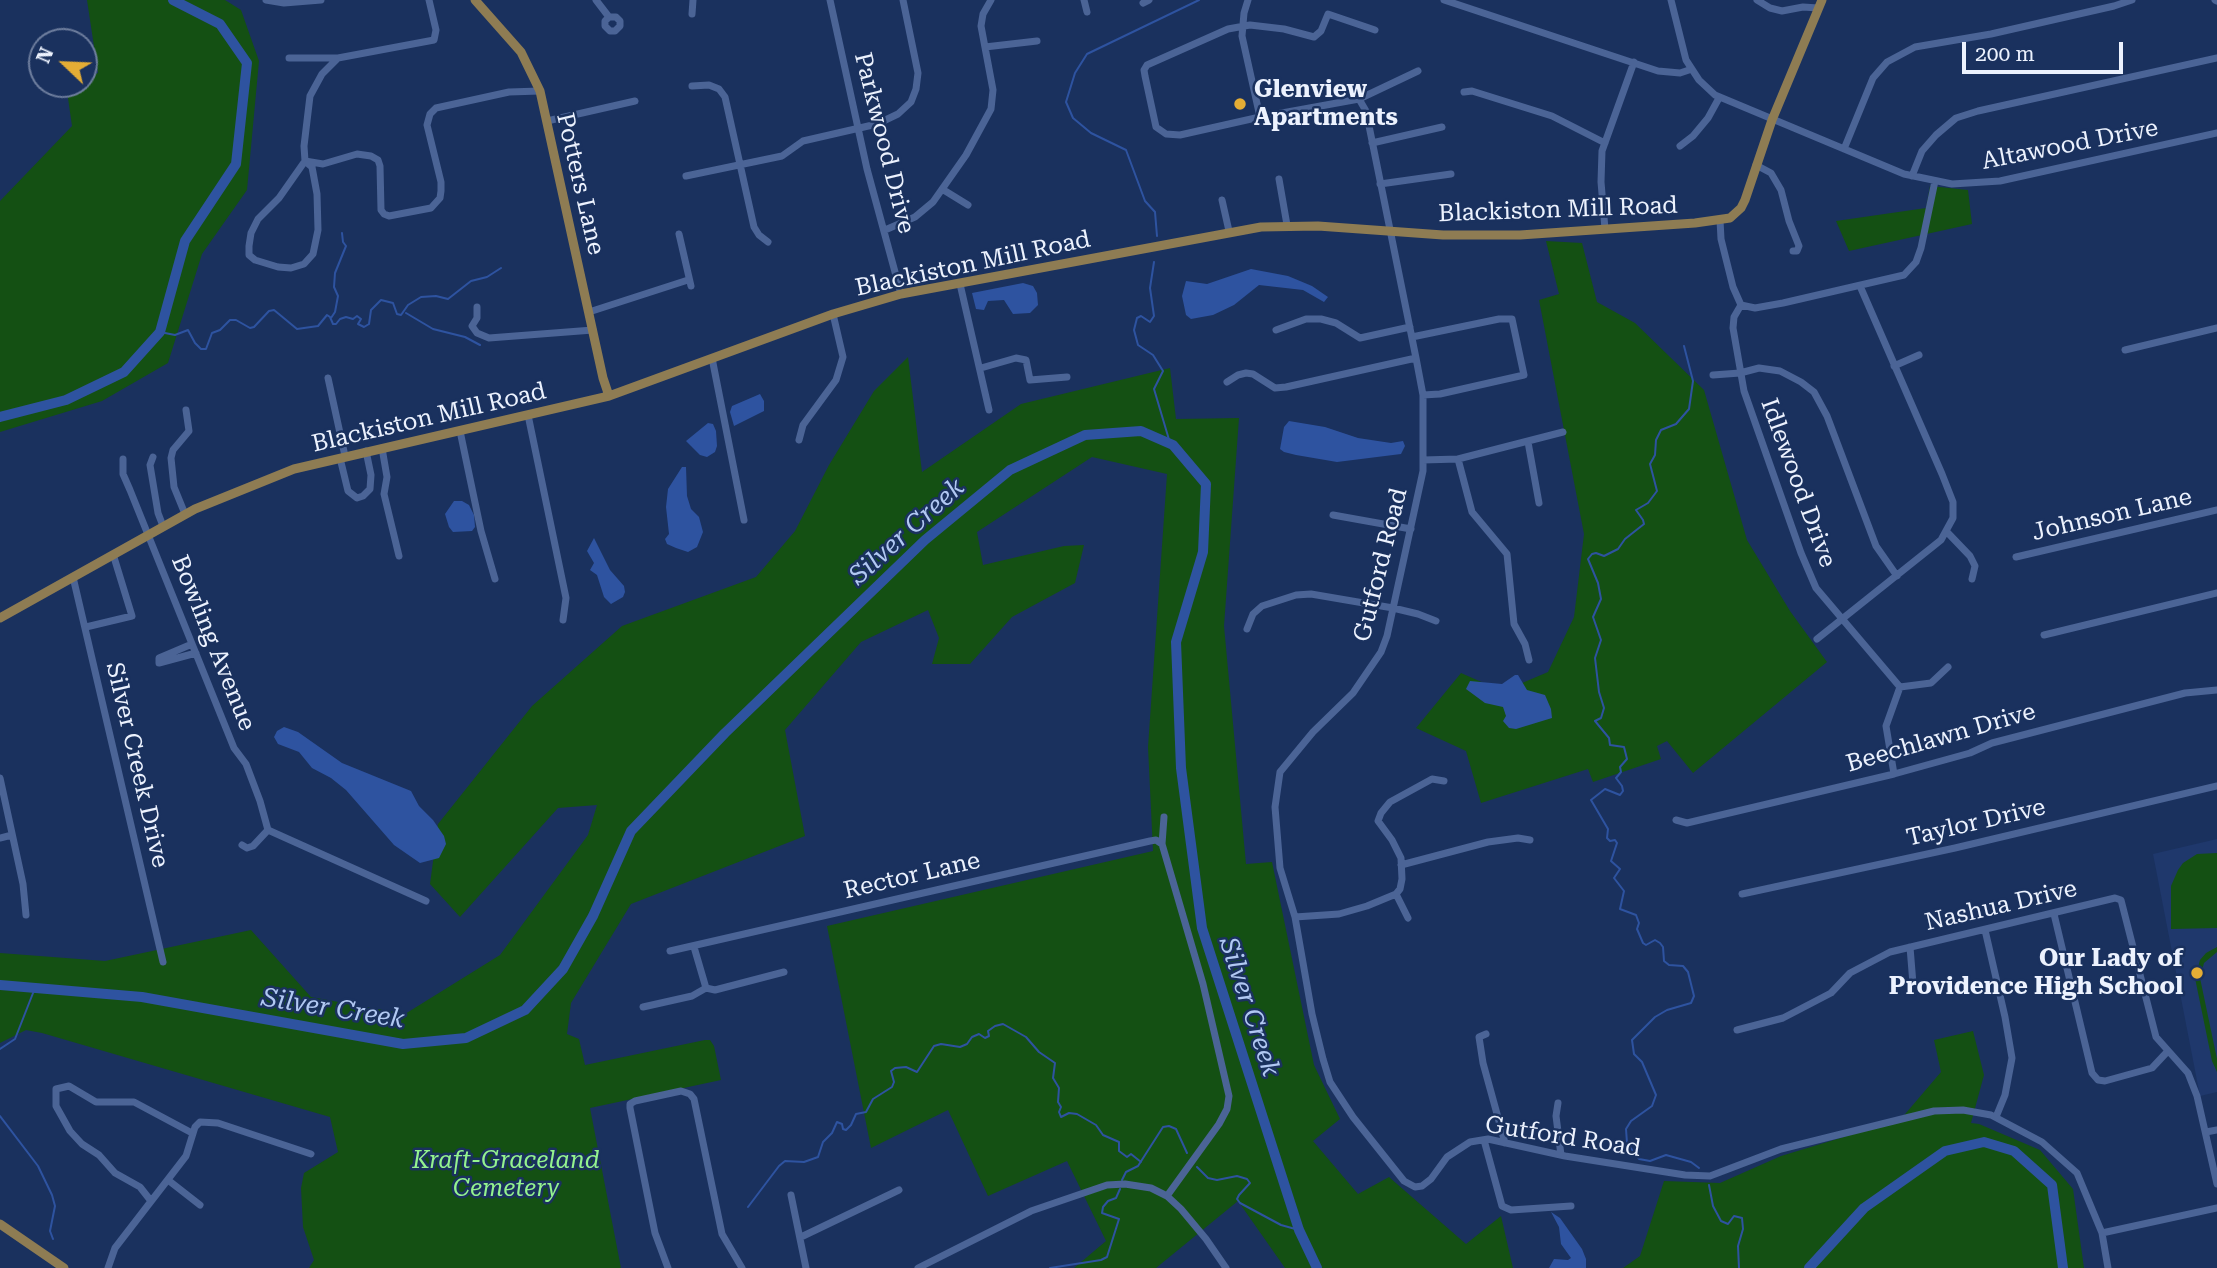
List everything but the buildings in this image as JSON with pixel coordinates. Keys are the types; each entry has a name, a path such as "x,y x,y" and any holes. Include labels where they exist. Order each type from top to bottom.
{"main road":[{"name":"Potters Lane","path":"475,0 522,52 540,90 609,396"},
{"path":"1720,220 1730,218 1741,208 1772,120 1820,4"},
{"name":"Blackiston Mill Road","path":"0,618 185,514 294,469 609,396 833,314 901,294 1229,232 1287,225 1443,236 1520,235 1720,220"},
{"path":"0,1224 64,1268"}],"street":[{"path":"266,0 284,3 321,0"},
{"path":"289,58 338,58 434,40 436,30 429,0"},
{"path":"596,0 609,17"},
{"path":"692,14 693,0"},
{"name":"Parkwood Drive","path":"830,0 867,169 901,294"},
{"path":"686,176 782,156 803,141 877,124 898,114 911,102 918,74 903,0"},
{"path":"885,230 915,217 933,202 966,155 991,109 993,90 981,26 983,14 991,0"},
{"path":"1084,0 1087,12"},
{"path":"1248,0 1242,36 1260,117"},
{"path":"1444,0 1658,71 1680,73 1692,69"},
{"path":"1671,0 1686,60 1699,80 1719,98 1708,118 1693,136 1680,146"},
{"path":"1757,0 1782,11 1820,4"},
{"path":"1844,149 1873,78 1887,62 1915,47 1991,34 2132,0"},
{"path":"1375,30 1328,14 1321,32 1314,37 1260,24 1228,29 1147,65 1145,76 1156,127 1166,134 1180,135 1359,99 1418,71"},
{"path":"985,47 1037,41"},
{"path":"305,161 312,167 317,194 318,230 313,254 304,264 291,268 255,260 249,256 251,233 258,219 279,198 305,161 304,146 310,96 322,74 338,58"},
{"path":"1912,176 1922,150 1956,118 2217,58"},
{"path":"1605,229 1601,162 1605,143 1634,62"},
{"path":"692,86 709,85 719,89 725,97 754,227 768,242"},
{"path":"305,161 323,164 357,154 371,156 378,160 380,166 381,210 384,214 389,216 431,208 440,198 441,191 427,125 430,114 436,108 509,92 540,90"},
{"path":"1464,92 1472,91 1552,116 1605,143"},
{"name":"Altawood Drive","path":"1719,98 1912,176 1935,181 1976,184 2217,133"},
{"name":"Gutford Road","path":"1359,99 1366,111 1423,395 1423,460 1420,495 1387,636 1374,664 1353,693 1313,732 1280,772 1275,807 1275,833 1280,868 1295,917 1312,1014 1330,1082 1353,1117 1404,1181 1415,1188 1431,1179 1447,1157 1460,1147 1484,1140 1685,1175 1710,1175 1781,1149 1934,1111 1962,1110 1996,1117 2042,1142 2077,1173 2102,1233 2108,1268"},
{"path":"547,121 635,101"},
{"path":"1372,143 1442,127"},
{"path":"1756,165 1770,173 1781,190 1799,246 1797,251 1793,251"},
{"path":"1380,184 1451,174"},
{"path":"1279,178 1287,225"},
{"path":"1720,220 1721,239 1733,287 1741,305 1755,308 1904,275 1916,262 1935,181"},
{"path":"942,189 968,205"},
{"path":"1222,200 1229,232"},
{"path":"589,312 689,283 679,234"},
{"path":"960,284 989,410"},
{"path":"1817,639 1923,557 1947,533 1953,518 1953,502 1860,286"},
{"name":"Idlewood Drive","path":"1741,305 1734,317 1732,328 1741,373 1754,423 1801,553 1816,588 1900,687"},
{"path":"477,307 477,318 472,326 477,333 489,338 593,330"},
{"path":"799,440 803,425 836,380 843,357 833,314"},
{"path":"1276,330 1306,319 1336,323 1360,338 1410,327"},
{"path":"1412,337 1499,319 1512,319 1524,375 1440,394 1423,395"},
{"path":"2125,350 2217,328"},
{"path":"1894,366 1919,355"},
{"path":"712,358 744,520"},
{"path":"981,368 1017,358 1026,359 1030,380 1068,377"},
{"path":"1227,382 1246,373 1253,374 1275,388 1286,387 1416,358"},
{"path":"1713,375 1741,373 1759,368 1780,371 1801,382 1814,393 1827,416 1876,546 1897,576"},
{"path":"328,378 348,491 358,498 370,489 371,475 366,451"},
{"path":"185,514 174,487 171,458 173,450 189,430 186,410"},
{"path":"528,415 566,598 562,620"},
{"path":"460,431 481,531 495,579"},
{"path":"1423,460 1458,458 1563,432"},
{"path":"1528,442 1539,503"},
{"path":"382,448 387,477 384,494 400,556"},
{"path":"153,457 150,465 158,513 163,526"},
{"path":"1458,458 1472,512 1507,554 1514,624 1525,643 1529,660"},
{"name":"Bowling Avenue","path":"123,459 123,474 234,748 246,764 268,830"},
{"name":"Johnson Lane","path":"2016,557 2217,510"},
{"path":"1333,515 1411,529"},
{"path":"1947,533 1970,556 1975,566 1972,579"},
{"path":"86,627 132,616 113,554"},
{"name":"Silver Creek Drive","path":"73,577 163,962"},
{"path":"2044,635 2217,593"},
{"path":"1247,629 1253,614 1262,606 1296,595 1311,594 1393,608 1436,621"},
{"path":"192,644 159,658 159,663 196,653"},
{"path":"1894,774 1886,726 1900,687 1931,683 1948,667"},
{"name":"Beechlawn Drive","path":"1676,820 1688,823 1894,774 1970,753 1992,743 2185,692 2217,690"},
{"path":"0,778 23,884 26,915"},
{"path":"1295,917 1339,914 1396,894 1402,879 1401,858 1378,821 1381,813 1390,802 1432,779 1444,781"},
{"name":"Taylor Drive","path":"1742,894 2217,786"},
{"path":"1164,817 1162,844 1203,984 1229,1096 1227,1109 1219,1124 1167,1196"},
{"path":"242,845 247,848 253,846 268,830 426,901"},
{"path":"0,838 12,835"},
{"path":"1401,865 1488,842 1518,838 1530,840"},
{"name":"Rector Lane","path":"670,951 1150,841 1162,844"},
{"path":"1396,894 1408,918"},
{"name":"Nashua Drive","path":"1737,1030 1783,1018 1831,993 1850,973 1890,952 2115,898 2121,900 2156,1037 2167,1052"},
{"path":"2054,914 2092,1073 2098,1080 2105,1081 2152,1068 2167,1052 2188,1073 2197,1096 2217,1184"},
{"path":"1984,930 2012,1059 2005,1095 1996,1117"},
{"path":"694,947 706,988"},
{"path":"1910,947 1913,984"},
{"path":"643,1007 692,996 706,988 715,990 784,972"},
{"path":"1486,1034 1479,1037 1486,1075 1505,1143"},
{"path":"150,1201 140,1188 116,1173 70,1131 57,1110 54,1095 56,1089 69,1086 96,1102 134,1102 192,1133"},
{"path":"668,1268 655,1233 632,1126 630,1104 681,1091 693,1096 722,1234 742,1268"},
{"path":"1558,1103 1556,1116 1561,1155"},
{"path":"108,1268 115,1248 186,1156 197,1124 210,1121 311,1154"},
{"path":"2206,1132 2217,1130"},
{"path":"1484,1140 1502,1206 1511,1210 1571,1206"},
{"path":"168,1180 200,1205"},
{"path":"918,1268 1031,1211 1107,1185 1125,1184 1142,1186 1167,1196 1206,1239 1226,1268"},
{"path":"801,1237 899,1190"},
{"path":"791,1195 806,1268"},
{"path":"2102,1233 2217,1208"}],"shaded area":[{"path":"1251,269 1288,276 1312,286 1328,297 1324,302 1303,290 1259,285 1234,305 1213,315 1191,319 1186,315 1182,296 1186,281 1207,284"},
{"path":"1023,283 1033,286 1037,293 1038,305 1030,313 1013,314 1004,300 988,301 984,310 976,309 972,293"},
{"path":"760,394 764,401 764,411 734,426 730,412 732,406"},
{"path":"1289,421 1325,427 1358,438 1391,443 1403,441 1405,446 1401,454 1337,462 1296,455 1280,449 1284,427"},
{"path":"708,423 713,424 716,431 717,446 715,452 707,457 700,455 686,441"},
{"path":"682,467 686,467 687,496 691,509 699,517 703,532 697,547 688,552 667,544 665,539 669,534 666,507 668,489"},
{"path":"454,501 469,505 474,515 475,527 472,531 453,532 449,527 445,514"},
{"path":"594,538 610,570 624,586 623,597 611,604 604,597 597,575 590,570 594,563 587,551"},
{"path":"1518,675 1527,690 1545,695 1552,718 1516,729 1509,728 1503,721 1506,716 1503,707 1485,703 1466,689 1470,681 1502,684"},
{"path":"284,727 298,732 342,763 411,791 419,806 444,836 446,844 439,858 420,863 394,845 346,790 312,768 299,752 278,744 274,737 277,731"},
{"name":"Our Lady of Providence High School","path":"2217,839 2217,1092 2200,1096 2153,854"},
{"path":"1551,1212 1560,1218 1582,1249 1586,1268 1549,1268 1554,1259 1571,1258 1561,1244 1559,1227"}],"green space":[{"path":"87,0 225,0 241,10 259,61 247,190 202,254 168,363 102,401 0,432 0,201 72,126 68,98 98,98 98,28 91,28"},
{"path":"1930,186 1968,190 1972,224 1849,251 1836,221 1926,208"},
{"path":"1546,241 1582,243 1597,302 1635,323 1704,390 1747,540 1790,611 1827,662 1693,773 1667,741 1657,746 1661,759 1593,782 1588,769 1481,803 1466,751 1416,728 1461,673 1486,684 1515,686 1548,672 1574,617 1584,534 1539,300 1559,294"},
{"name":"Kraft-Graceland Cemetery","path":"908,357 922,472 1021,404 1170,368 1176,419 1239,418 1224,626 1246,864 1272,862 1314,1065 1340,1119 1313,1141 1358,1194 1389,1177 1466,1244 1501,1216 1513,1268 1285,1268 1238,1201 1156,1268 1074,1268 1106,1241 1067,1161 988,1196 948,1110 871,1148 827,926 1153,851 1148,747 1167,474 1092,457 977,532 983,565 1064,546 1084,545 1075,583 1012,617 970,664 932,664 939,638 928,610 861,642 785,730 805,836 631,904 571,1003 567,1034 579,1039 585,1065 710,1040 714,1046 721,1080 590,1108 621,1268 309,1268 314,1260 303,1227 301,1188 304,1173 338,1152 330,1117 42,1033 26,1030 0,1043 0,953 105,961 251,930 311,997 405,1014 500,955 588,835 597,805 558,808 460,917 430,884 438,824 532,706 622,626 756,577 795,531 829,465 874,391"},
{"path":"2217,853 2217,928 2171,929 2171,886 2178,870 2183,863 2197,854"},
{"path":"2217,947 2217,952 2204,963 2200,978 2217,1059 2217,1072 2212,1061 2195,978 2200,960"},
{"path":"1973,1031 1984,1075 1971,1123 2040,1150 2073,1189 2084,1268 1623,1268 1640,1256 1664,1181 1720,1183 1781,1156 1900,1120 1941,1072 1934,1040"}],"waterway":[{"name":"Silver Creek","path":"0,417 66,400 124,372 160,332 185,241 236,164 247,63 220,24 173,0"},
{"path":"1157,236 1155,212 1145,201 1126,150 1091,133 1073,118 1066,102 1075,73 1087,54 1199,0"},
{"path":"331,318 338,296 334,287 335,273 346,246 342,233"},
{"path":"1154,262 1150,288 1154,316 1150,322 1141,316 1137,318 1134,330 1138,345 1153,355 1163,371 1154,389 1170,443"},
{"path":"160,332 175,335 188,330 195,343 201,349 206,349 212,333 220,330 230,320 236,320 250,328 269,311 274,310 297,329 318,326 327,315 333,324 340,319 353,319 357,316 361,319 358,324 364,327 369,324 371,310 381,300 393,303 397,314 401,315 408,305 421,297 436,296 448,299 471,281 487,277 501,268"},
{"path":"406,313 433,329 465,337 480,345"},
{"path":"1684,346 1693,381 1689,409 1676,424 1661,430 1656,440 1655,455 1650,464 1657,491 1648,503 1636,510 1644,524 1625,539 1618,549 1604,556 1592,554 1588,559 1601,599 1593,617 1601,640 1595,658 1604,708 1601,718 1595,721 1609,738 1610,745 1624,747 1627,759 1616,778 1622,786 1620,795 1605,789 1591,800 1608,829 1607,838 1617,843 1611,861 1620,869 1614,878 1624,891 1620,909 1636,915 1639,923 1637,929 1643,943 1646,945 1655,940 1663,947 1664,961 1669,965 1683,966 1688,972 1694,996 1691,1003 1667,1010 1655,1017 1632,1040 1634,1054 1642,1062 1656,1095 1652,1106 1631,1121 1626,1129 1627,1143 1639,1159 1650,1161 1666,1155 1691,1162 1699,1168"},
{"name":"Silver Creek","path":"0,985 142,997 403,1044 466,1038 525,1010 563,969 593,916 631,831 725,733 925,540 1010,470 1085,435 1141,431 1173,445 1206,484 1203,552 1176,642 1181,768 1202,928 1299,1230 1317,1268"},
{"path":"0,1049 15,1039 35,988"},
{"path":"748,1207 785,1161 804,1162 818,1157 823,1142 832,1133 837,1122 846,1130 856,1114 866,1112 873,1099 892,1087 894,1082 891,1071 895,1068 906,1067 917,1072 934,1046 941,1044 960,1047 979,1034 985,1038 989,1036 988,1031 1003,1024 1026,1037 1039,1052 1055,1063 1053,1078 1059,1088 1061,1117 1069,1113 1077,1114 1096,1125 1103,1135 1119,1142 1119,1151 1127,1157 1131,1154 1141,1162"},
{"path":"0,1116 38,1166 52,1195 55,1206 50,1231 53,1239"},
{"path":"1122,1180 1126,1172 1138,1166 1163,1127 1176,1129 1187,1153"},
{"name":"Silver Creek","path":"1809,1268 1864,1208 1945,1151 1984,1142 2014,1151 2052,1185 2063,1268"},
{"path":"1197,1167 1208,1178 1217,1180 1237,1176 1247,1179 1250,1183 1239,1195 1237,1199 1240,1203 1281,1225 1299,1230"},
{"path":"1709,1185 1713,1206 1721,1221 1728,1224 1734,1216 1742,1218 1743,1229 1738,1246 1739,1268"},
{"path":"1050,1268 1107,1257 1119,1219 1102,1213 1103,1207 1116,1198 1120,1189"}],"place":[{"name":"Glenview Apartments","path":"1240,104"},
{"name":"Our Lady of Providence High School","path":"2197,973"}]}
